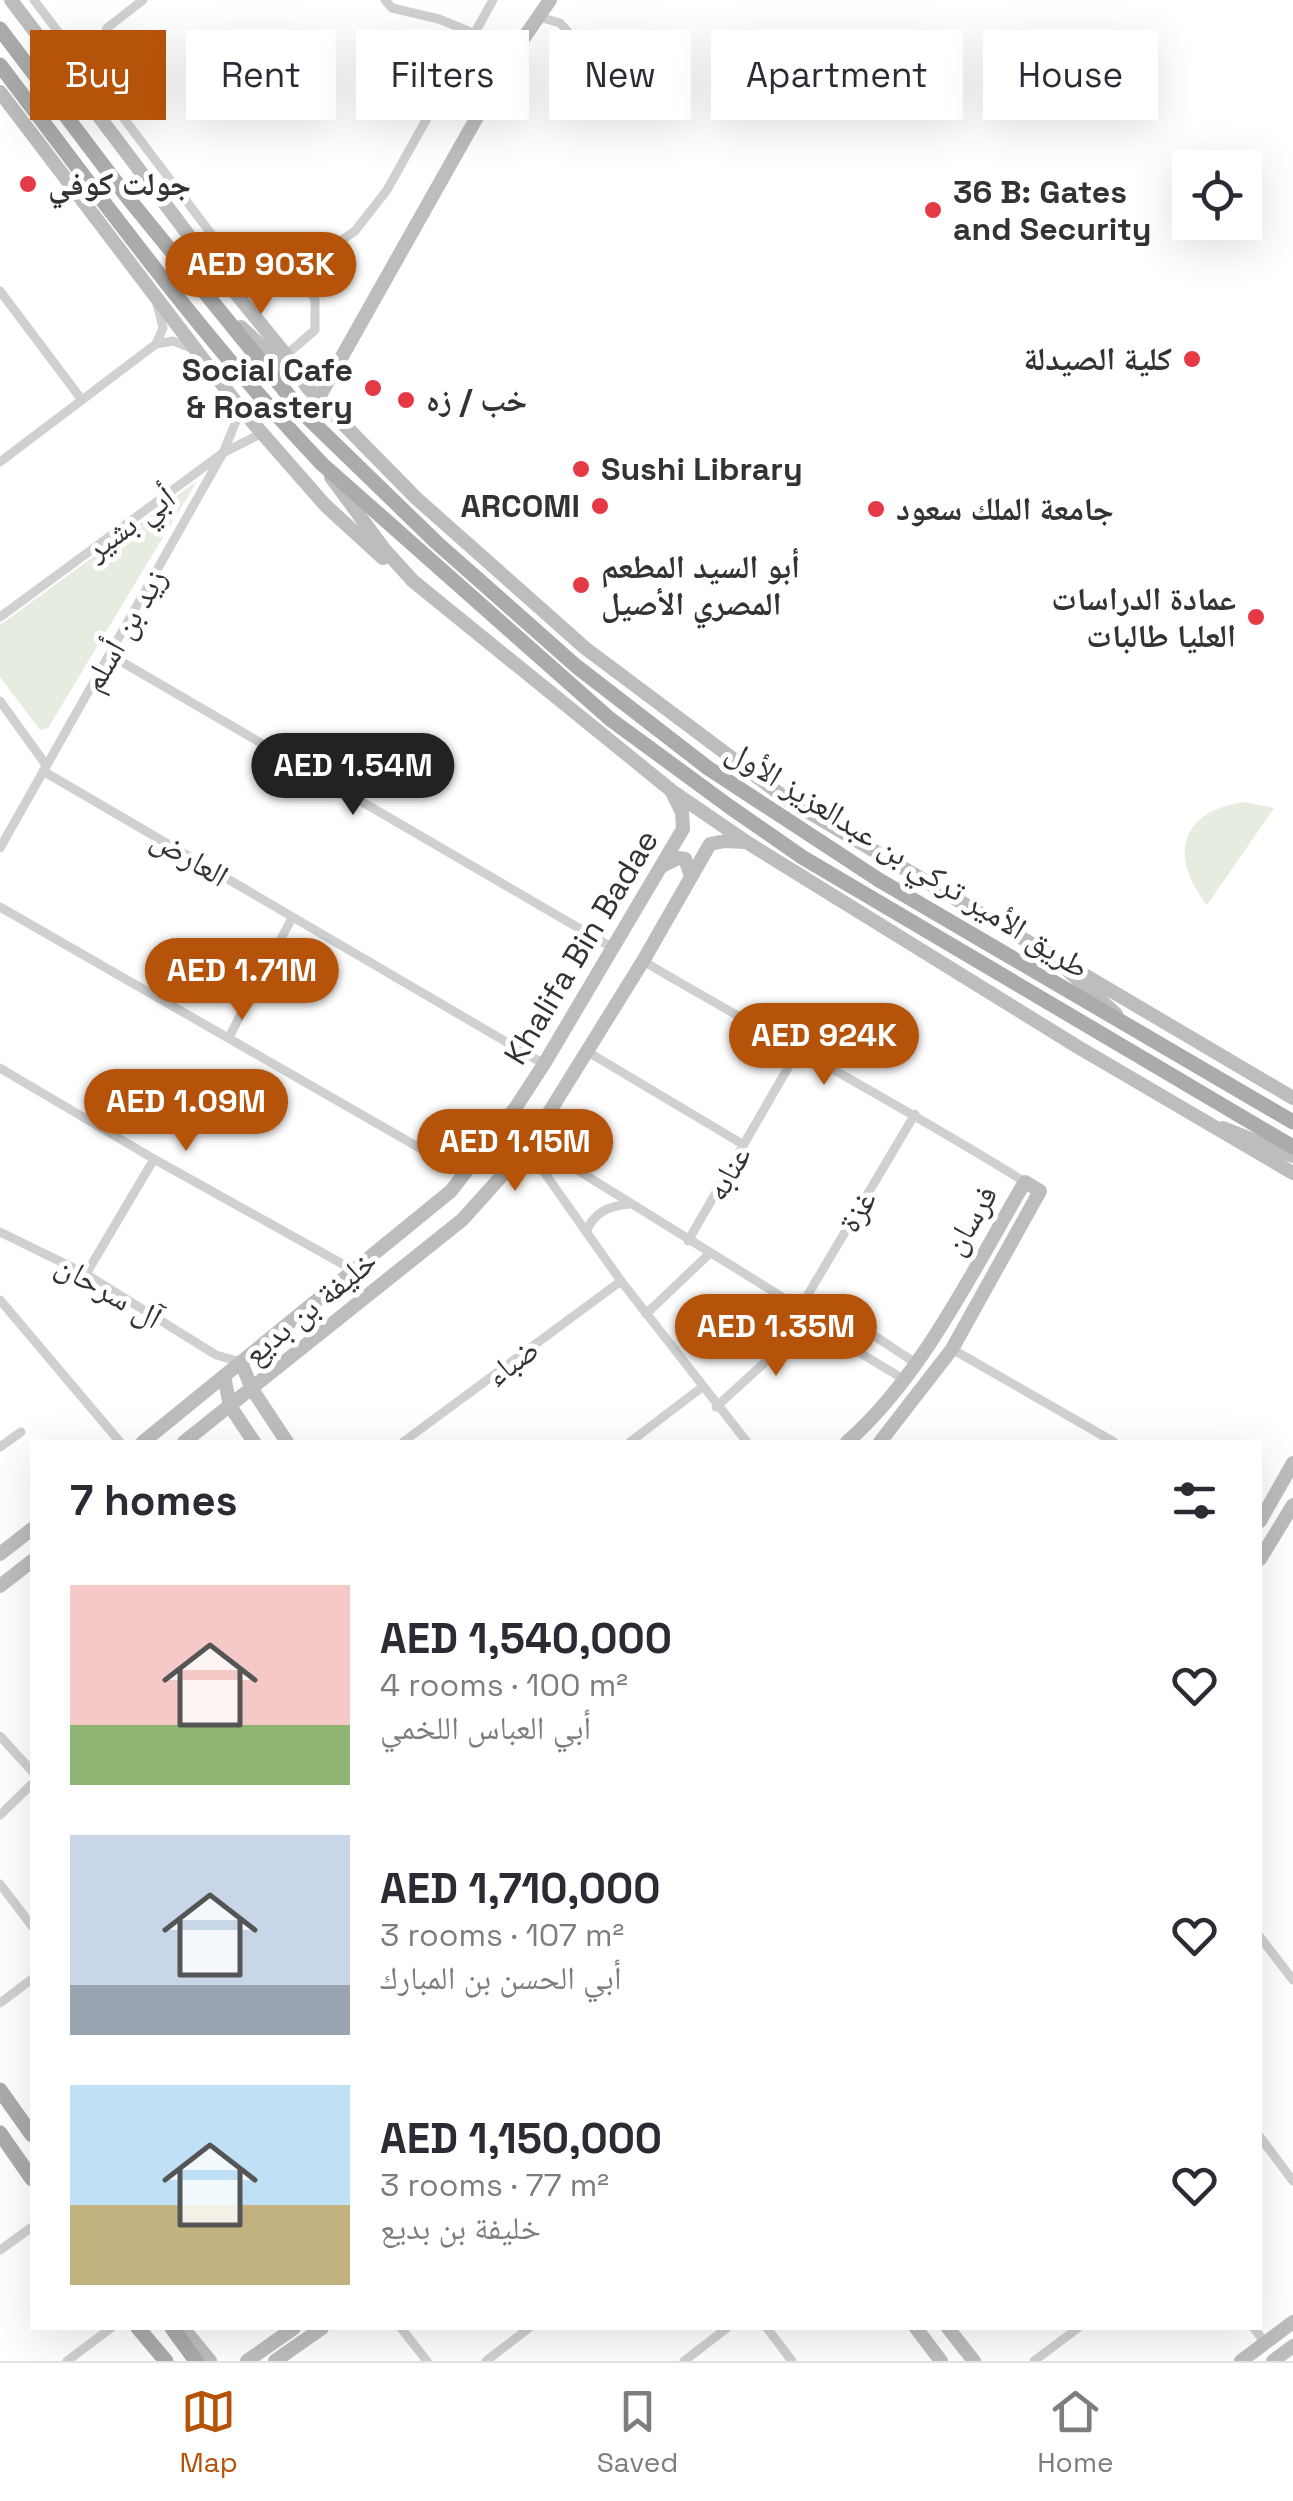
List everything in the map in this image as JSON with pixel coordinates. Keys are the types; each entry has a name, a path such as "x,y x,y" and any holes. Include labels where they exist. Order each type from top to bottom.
{"main road":[{"path":"11,0 312,393"},
{"path":"312,393 547,0"},
{"name":"طريق الأمير تركي بن عبدالعزيز الأول","path":"0,29 128,198 303,413 437,543 576,666 708,768 792,825 1293,1122"},
{"name":"طريق الأمير تركي بن عبدالعزيز الأول","path":"0,65 226,360 322,464 610,719 802,858 1293,1147"},
{"path":"0,92 241,409 325,505 386,562 414,580"},
{"path":"189,275 416,498 585,648 683,723 788,800 1293,1098"},
{"path":"322,464 384,549 414,580 672,792 748,843 1293,1174"},
{"name":"Khalifa Bin Badae","path":"145,1440 451,1191 544,1064 684,830 682,812 672,792"},
{"name":"خليفة بن بديع","path":"187,1440 462,1220 530,1145 710,844 726,840 748,843"},
{"path":"662,866 685,859 692,876"},
{"path":"1054,957 1074,980 1135,1031"},
{"path":"1203,1122 1293,1156"},
{"name":"فرسان","path":"849,1440 911,1371 1025,1182 1040,1191 952,1349 882,1440"},
{"path":"241,1362 252,1389 286,1440"},
{"path":"911,1371 923,1384"},
{"path":"224,1376 230,1406 253,1440"},
{"path":"1262,1517 1293,1463"},
{"path":"1262,1556 1293,1504"},
{"path":"0,1554 30,1531"},
{"path":"0,1586 30,1562"},
{"path":"0,2090 30,2132"},
{"path":"0,2132 30,2175"},
{"path":"1241,2361 1293,2322"},
{"path":"138,2330 155,2361"},
{"path":"139,2330 166,2361"},
{"path":"173,2330 196,2361"},
{"path":"185,2330 210,2361"},
{"path":"247,2361 291,2330"},
{"path":"275,2361 319,2330"},
{"path":"918,2330 942,2361"},
{"path":"950,2330 974,2361"},
{"path":"1272,2361 1293,2346"}],"street":[{"path":"34,0 57,30"},
{"path":"106,30 143,0"},
{"path":"384,0 392,8 439,18 467,30"},
{"path":"476,30 493,0"},
{"path":"536,22 542,18 560,22 567,30"},
{"path":"125,120 247,282 272,288 356,232 387,190 426,120"},
{"path":"286,355 316,330 315,299 298,273"},
{"path":"0,291 82,400"},
{"path":"154,294 163,328 156,344"},
{"path":"0,462 156,344 173,341 198,351"},
{"name":"زيد بن أسلم","path":"0,848 224,453 241,409"},
{"name":"أبي بشير","path":"0,617 224,453 262,433"},
{"path":"110,655 615,948"},
{"path":"0,701 45,768"},
{"name":"العارض","path":"45,768 544,1064"},
{"path":"0,907 464,1174"},
{"path":"228,1037 292,918"},
{"path":"642,962 797,1052 915,1114 1025,1182"},
{"path":"588,1052 744,1145"},
{"name":"عنابه","path":"688,1241 797,1052"},
{"path":"0,1068 355,1271"},
{"name":"غزة","path":"800,1308 915,1114"},
{"path":"530,1145 800,1308 810,1322 911,1371"},
{"path":"530,1145 620,1280 745,1440"},
{"path":"86,1274 154,1159"},
{"path":"586,1232 591,1220 610,1206 629,1204"},
{"name":"آل سرحان","path":"0,1232 86,1274 216,1355 241,1362"},
{"path":"646,1314 709,1254"},
{"name":"ضباء","path":"406,1440 620,1280"},
{"path":"0,1300 118,1440"},
{"path":"800,1308 828,1310 911,1371"},
{"path":"716,1407 810,1322"},
{"path":"952,1349 1111,1440"},
{"path":"216,1355 224,1376"},
{"path":"633,1440 701,1388"},
{"path":"0,1447 21,1432"},
{"path":"1,1741 30,1769"},
{"path":"0,1815 30,1786"},
{"path":"0,1884 30,1923"},
{"path":"1262,1940 1293,1980"},
{"path":"0,2003 30,1980"},
{"path":"1262,2139 1293,2181"},
{"path":"0,2250 30,2228"},
{"path":"67,2361 109,2330"},
{"path":"402,2330 428,2361"},
{"path":"486,2361 526,2330"},
{"path":"684,2361 700,2357 725,2330"},
{"path":"769,2330 792,2361"},
{"path":"1034,2361 1075,2330"},
{"path":"1255,2330 1265,2343"}],"shaded area":[{"path":"197,481 48,728 40,730 0,677 0,625"},
{"path":"1244,802 1274,808 1207,905 1187,869 1187,838 1206,815"}],"place":[{"name":"جولت كوفي","path":"28,184"},
{"name":"36 B: Gates and Security","path":"933,210"},
{"name":"كلية الصيدلة","path":"1192,359"},
{"name":"Social Cafe & Roastery","path":"373,388"},
{"name":"خب / زه","path":"406,400"},
{"name":"Sushi Library","path":"581,469"},
{"name":"ARCOMI","path":"600,506"},
{"name":"جامعة الملك سعود","path":"876,509"},
{"name":"أبو السيد المطعم المصري اﻷصيل","path":"581,585"},
{"name":"عمادة الدراسات العليا طالبات","path":"1256,617"}]}
